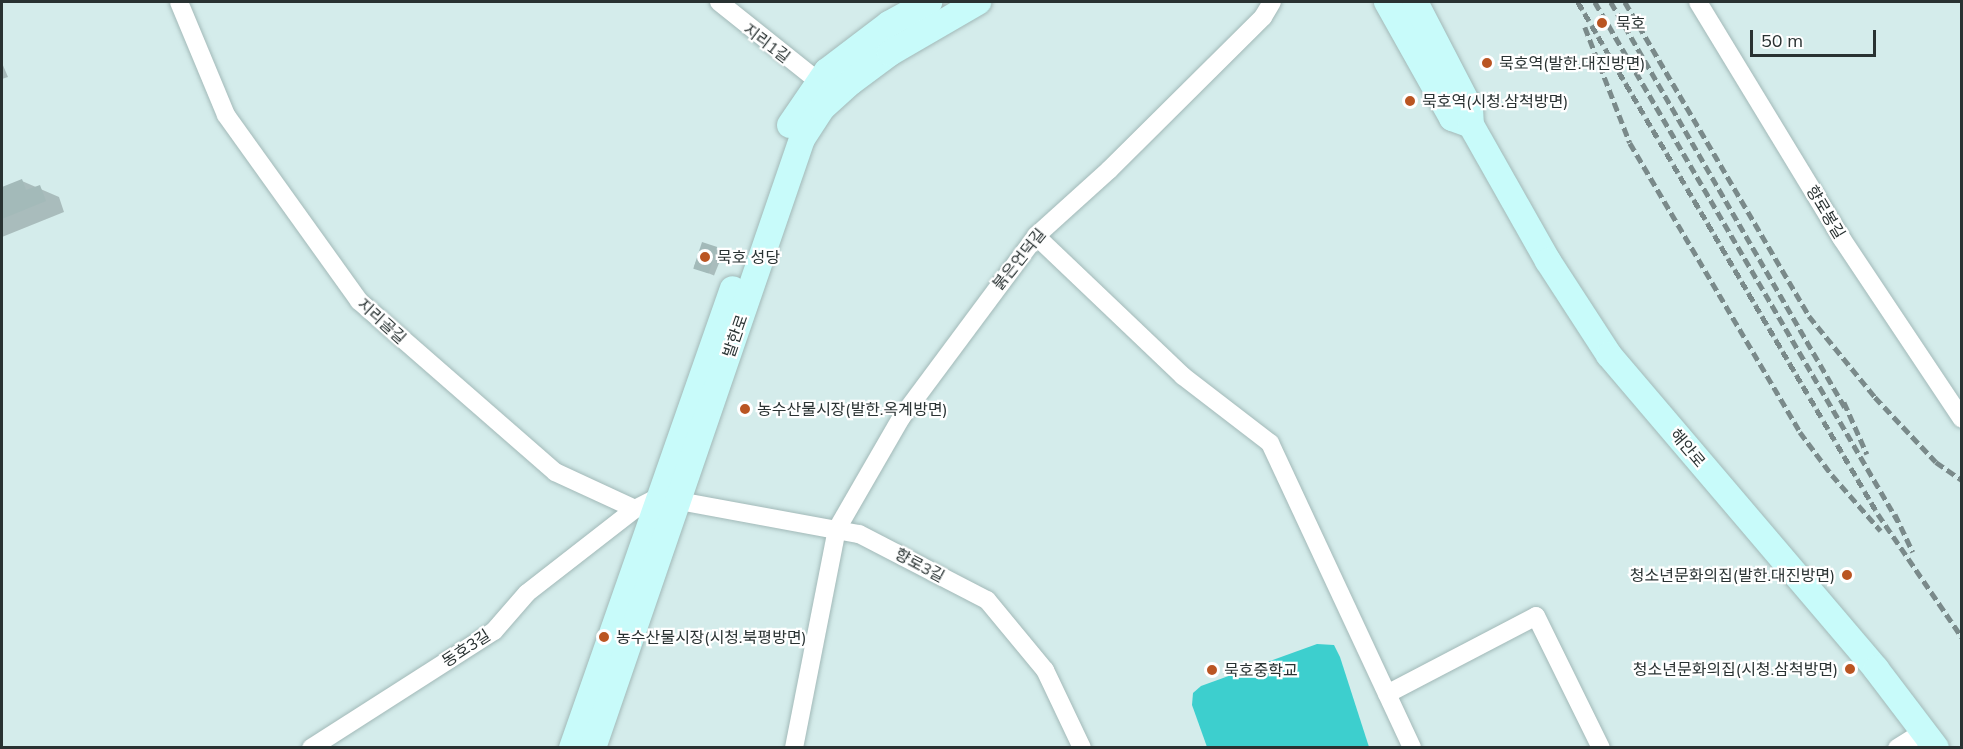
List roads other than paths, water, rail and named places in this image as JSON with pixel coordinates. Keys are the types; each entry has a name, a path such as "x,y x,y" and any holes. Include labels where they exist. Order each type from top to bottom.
{"street":[{"name":"지리골길","path":"179,2 226,115 359,301 555,472 635,509"},
{"name":"지리1길","path":"719,2 826,88"},
{"name":"발한로","path":"572,747 670,499 802,139 826,88 889,24 929,2"},
{"name":"발한로","path":"826,88 978,2"},
{"name":"붉은언덕길","path":"794,747 837,529 901,418 1036,236 1109,170 1263,17 1272,2"},
{"name":"해안로","path":"1387,2 1452,118 1471,125"},
{"name":"해안로","path":"1415,2 1470,108 1471,125 1548,261 1609,355 1876,669 1930,739"},
{"name":"향로봉길","path":"1698,2 1842,238 1962,419"},
{"path":"1036,236 1183,376 1270,443 1412,747"},
{"path":"635,509 670,499"},
{"name":"발한로","path":"593,747 670,499"},
{"name":"향로3길","path":"670,499 859,534 987,600 1046,670 1076,746"},
{"name":"동호3길","path":"311,747 494,631 527,593 635,509"},
{"path":"1387,694 1536,616 1601,747"},
{"path":"1897,747 1930,739"}],"railway":[{"path":"1578,2 1878,514 1962,637"},
{"path":"1595,2 1898,521"},
{"path":"1611,2 1846,409"},
{"path":"1625,2 1809,316 1875,397 1936,462 1962,480"},
{"path":"1585,27 1630,143 1800,432 1832,475 1881,531"},
{"path":"1844,402 1867,454"},
{"path":"1895,514 1913,552"}],"place":[{"name":"묵호","path":"1602,23"},
{"name":"묵호역(발한.대진방면)","path":"1487,63"},
{"name":"묵호역(시청.삼척방면)","path":"1410,101"},
{"name":"묵호 성당","path":"705,257"},
{"name":"농수산물시장(발한.옥계방면)","path":"745,409"},
{"name":"청소년문화의집(발한.대진방면)","path":"1847,575"},
{"name":"농수산물시장(시청.북평방면)","path":"604,637"},
{"name":"청소년문화의집(시청.삼척방면)","path":"1850,669"},
{"name":"묵호중학교","path":"1212,670"}]}
